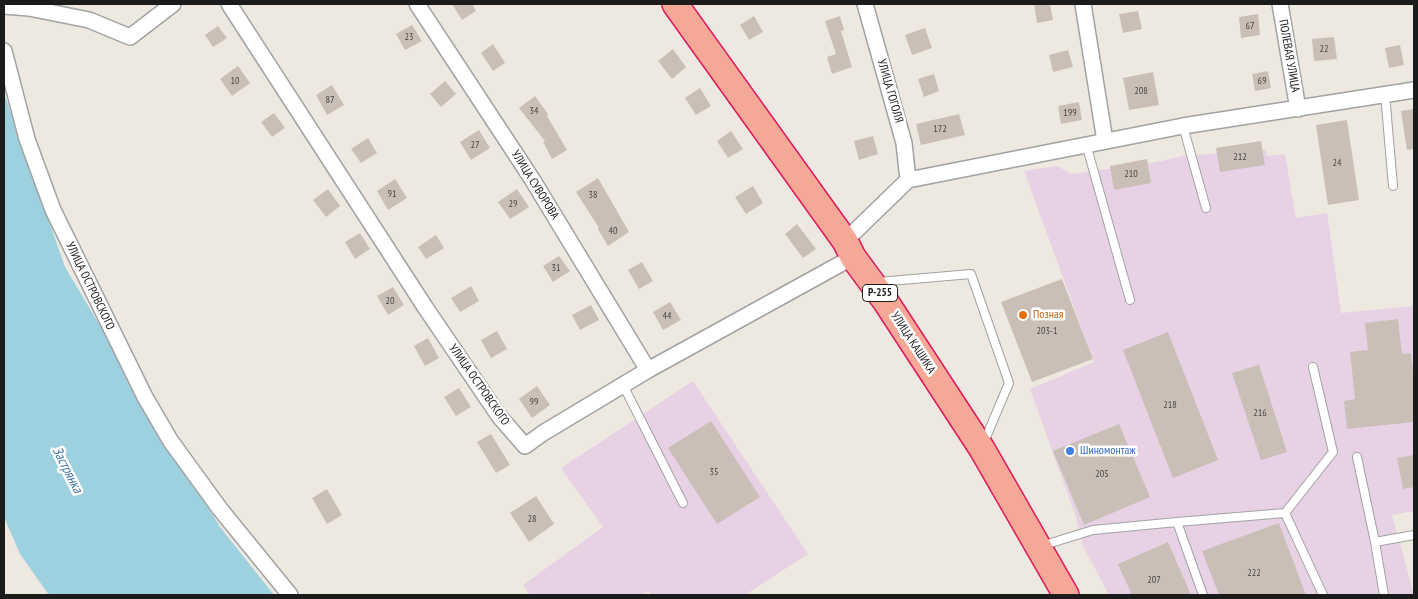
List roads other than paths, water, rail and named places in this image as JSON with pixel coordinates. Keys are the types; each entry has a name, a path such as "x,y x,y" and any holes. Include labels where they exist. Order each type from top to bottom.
{"highway":[{"name":"УЛИЦА КАШИКА","path":"674,4 872,283 982,449 1066,595"}],"street":[{"path":"4,6 29,8 88,20 130,37 173,4"},
{"name":"УЛИЦА ОСТРОВСКОГО","path":"229,4 430,315 499,416 526,446 543,433 849,249 908,180"},
{"name":"УЛИЦА СУВОРОВА","path":"417,4 532,179 648,370"},
{"name":"УЛИЦА ГОГОЛЯ","path":"865,4 904,143 908,180"},
{"path":"1083,4 1105,141"},
{"name":"ПОЛЕВАЯ УЛИЦА","path":"1280,4 1298,109"},
{"name":"УЛИЦА ОСТРОВСКОГО","path":"4,52 27,139 53,210 145,397 170,440 220,509 290,595"},
{"path":"908,180 1183,126 1414,90"}],"lane":[{"path":"1385,94 1393,186"},
{"path":"1183,126 1206,208"},
{"path":"1086,144 1130,300"},
{"path":"872,283 972,274 1009,382 982,449"},
{"path":"1039,546 1093,530 1285,513 1333,452 1313,367"},
{"path":"623,385 683,503"},
{"path":"1357,458 1384,595"},
{"path":"1285,513 1323,595"},
{"path":"1177,522 1203,595"},
{"path":"1374,542 1414,535"}],"water":[{"name":"Застрянка","path":"4,93 65,267 220,527 274,595 49,595 20,554 4,517"}],"place":[{"name":"Позная","path":"1023,315"},
{"name":"Шиномонтаж","path":"1070,451"}]}
